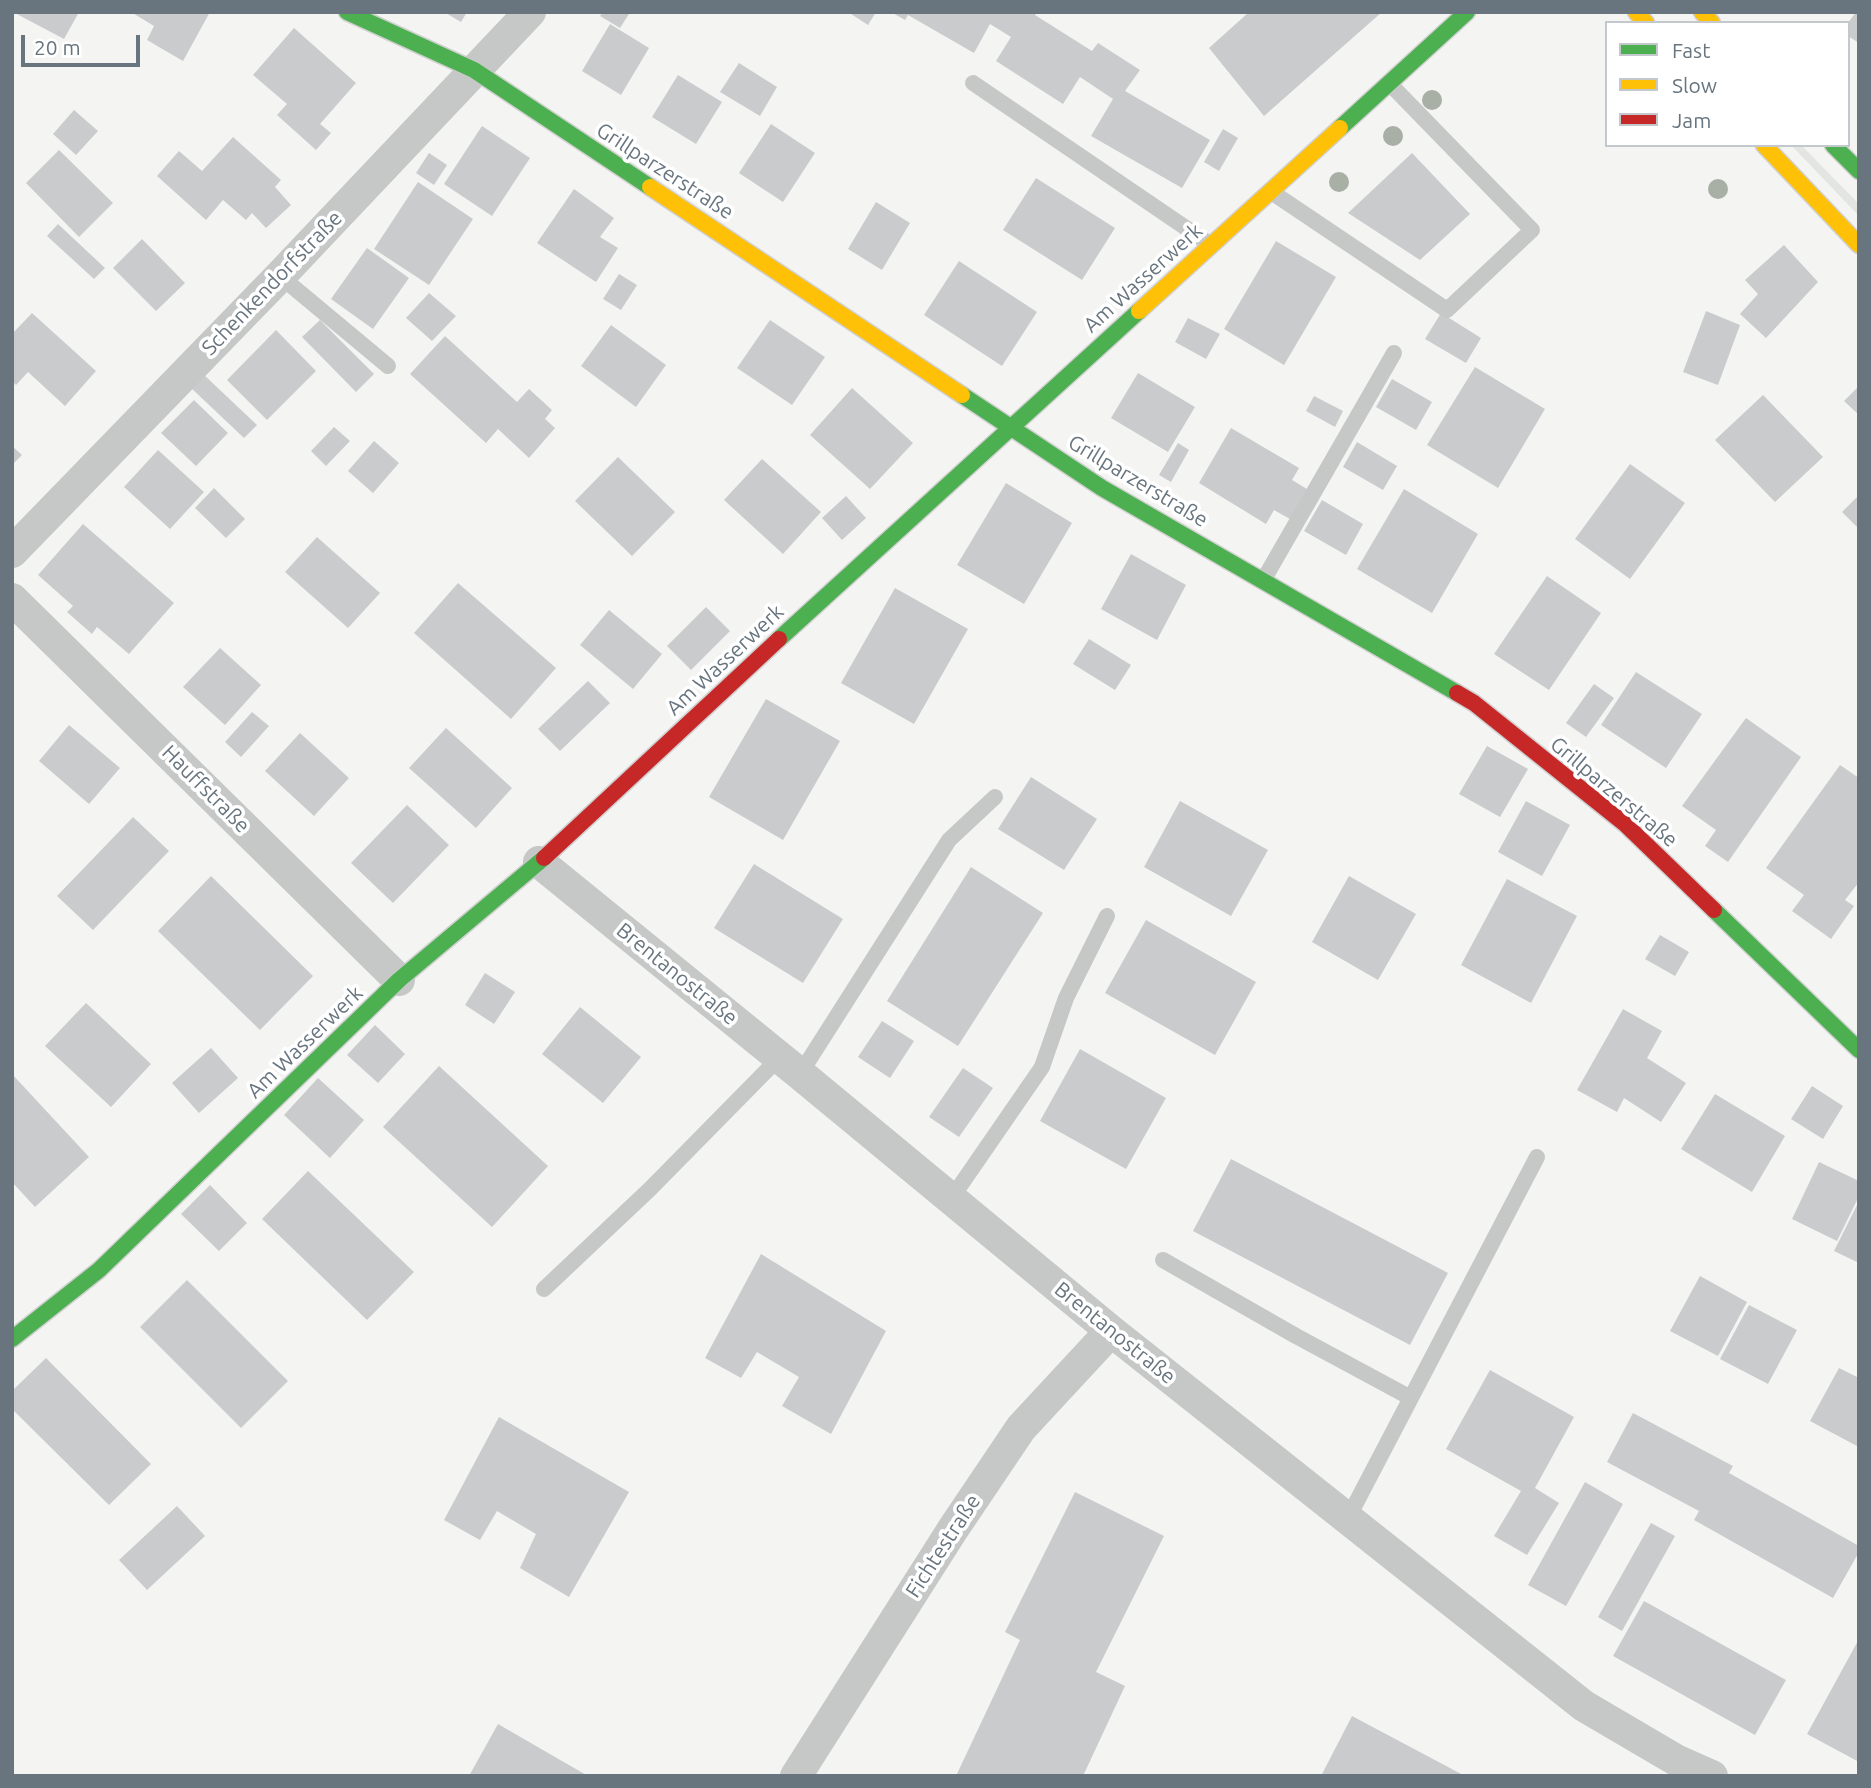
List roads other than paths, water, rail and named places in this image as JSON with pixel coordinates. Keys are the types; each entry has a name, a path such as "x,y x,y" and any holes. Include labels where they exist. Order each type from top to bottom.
{"street":[{"name":"Grillparzerstraße","path":"347,12 474,70 1102,488 1264,579 1485,712 1625,824 1859,1051"},
{"name":"Schenkendorfstraße","path":"12,552 280,276 530,12"},
{"name":"Am Wasserwerk","path":"12,1339 99,1270 399,980 539,862 730,682 1466,12"},
{"path":"1765,147 1859,244"},
{"path":"1835,147 1859,171"},
{"name":"Hauffstraße","path":"12,599 399,980"},
{"name":"Brentanostraße","path":"539,862 790,1065 1111,1331 1584,1706 1676,1760 1712,1776"},
{"name":"Fichtestraße","path":"796,1776 953,1529 1021,1428 1111,1331"}],"lane":[{"path":"973,83 1211,245"},
{"path":"1270,191 1447,310 1532,230 1389,83"},
{"path":"280,276 388,366"},
{"path":"1264,579 1394,353"},
{"path":"544,1289 650,1189 790,1065 949,840 995,797"},
{"path":"951,1199 1042,1067 1066,998 1107,916"},
{"path":"1348,1520 1537,1157"},
{"path":"1163,1259 1296,1336 1411,1398"}]}
